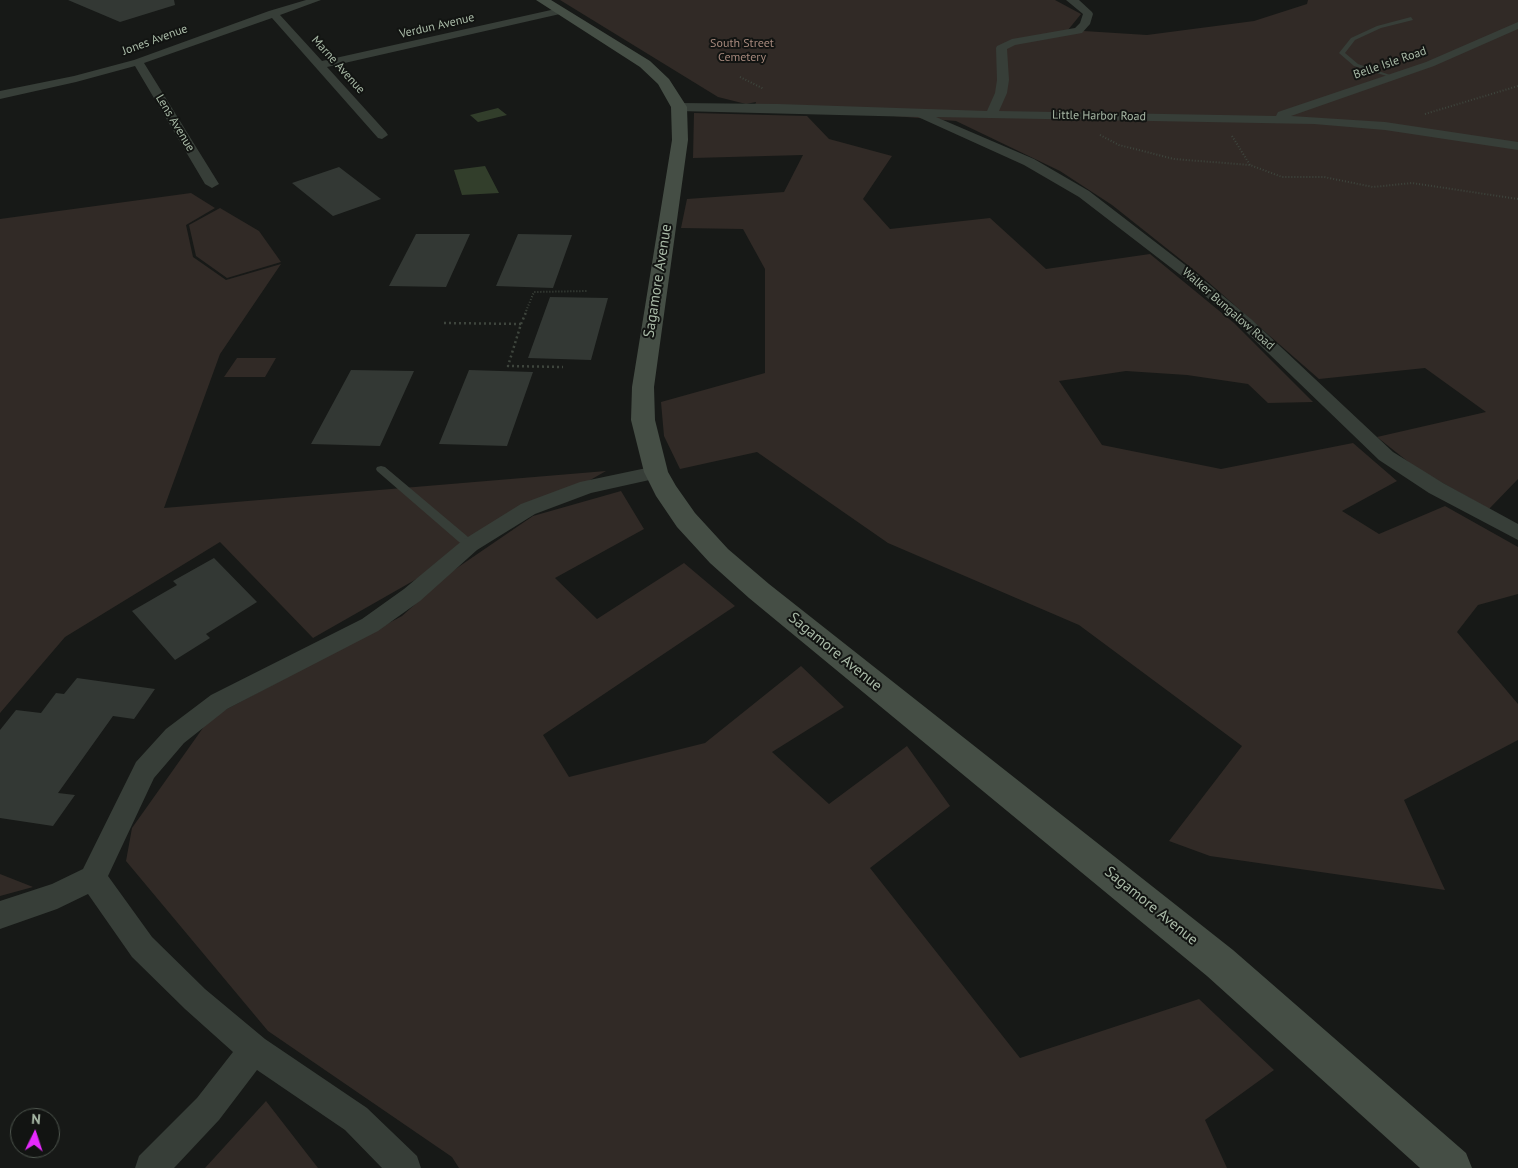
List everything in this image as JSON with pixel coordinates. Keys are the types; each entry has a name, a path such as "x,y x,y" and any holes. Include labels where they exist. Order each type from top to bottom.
{"main road":[{"name":"Sagamore Avenue","path":"542,0 645,64 664,82 678,107 681,126 680,140 643,387 643,420 656,472 665,490 686,520 719,556 759,591 1220,963 1451,1168"}],"street":[{"name":"Jones Avenue","path":"0,95 76,80 138,62 273,13 316,0"},
{"path":"992,113 1001,93 1003,80 1001,48 1012,42 1078,31 1086,24 1088,14 1071,0"},
{"name":"Verdun Avenue","path":"319,65 560,11"},
{"name":"Marne Avenue","path":"273,13 382,135"},
{"name":"Belle Isle Road","path":"1268,120 1430,64 1518,25"},
{"name":"Lens Avenue","path":"138,62 212,184"},
{"name":"Little Harbor Road","path":"678,107 1314,120 1385,126 1518,146"},
{"name":"Walker Bungalow Road","path":"920,113 929,119 1030,162 1084,194 1188,274 1245,322 1386,456 1436,488 1518,533"},
{"path":"0,915 57,896 93,878 146,770 176,736 219,702 370,625 412,595 470,545 528,509 587,487 656,472"},
{"path":"93,878 142,946 195,1000 254,1050 356,1119 405,1168"},
{"path":"151,1168 208,1109 254,1050"}],"lane":[{"path":"1391,77 1356,65 1342,53 1354,39 1379,27 1411,19"},
{"path":"381,468 470,545"}],"path":[{"path":"1385,126 1518,86"},
{"path":"1065,116 1119,145 1174,159 1250,165 1282,177 1324,177 1373,187 1412,183 1518,199"},
{"path":"1219,119 1250,165"},
{"path":"563,367 508,366 521,324 534,292 588,291"},
{"path":"444,323 521,324"}],"green space":[{"name":"South Street Cemetery","path":"560,0 1055,0 1081,14 1068,30 1147,35 1254,21 1307,4 1308,0 1518,0 1518,479 1489,509 1416,468 1377,437 1486,412 1425,368 1319,379 1199,274 1112,205 1060,171 956,121 755,105 756,102 746,104 718,97"},
{"path":"694,113 807,116 829,139 892,156 863,199 890,229 990,218 1046,269 1150,254 1234,323 1313,402 1268,403 1248,384 1187,375 1126,371 1059,381 1102,445 1221,469 1353,443 1397,481 1342,511 1379,534 1445,506 1518,547 1518,594 1478,605 1457,632 1518,704 1518,740 1404,800 1445,890 1210,856 1169,841 1242,746 1079,625 888,543 757,452 680,469 664,436 661,402 765,373 765,269 743,229 681,228 687,199 784,192 803,155 693,158"},
{"path":"191,193 215,208 186,225 193,257 226,280 281,264 220,354 164,508 606,471 313,638 220,542 65,637 0,713 0,219"},
{"path":"220,208 259,231 281,262 227,278 196,256 189,225"},
{"path":"237,358 276,358 265,377 224,377"},
{"path":"621,491 644,529 555,578 597,619 684,563 735,606 543,735 569,777 705,743 801,666 844,707 772,752 829,804 907,746 950,806 870,868 1020,1058 1199,999 1274,1070 1205,1120 1227,1168 459,1168 452,1157 268,1031 126,861 132,828 210,718 402,616 451,572 533,516"},
{"path":"0,874 33,887 0,896"},
{"path":"266,1101 318,1168 205,1168"}],"shaded area":[{"path":"498,108 507,115 478,122 470,115"},
{"path":"485,166 499,193 462,195 454,170"}],"building":[{"path":"68,0 174,0 175,5 120,22"},
{"path":"339,167 381,199 333,216 292,183"},
{"path":"416,234 470,234 446,287 389,286"},
{"path":"518,234 572,235 553,288 496,286"},
{"path":"550,297 608,298 591,360 528,358"},
{"path":"351,370 414,371 380,446 311,444"},
{"path":"469,370 533,372 507,446 439,444"},
{"path":"214,558 257,602 206,634 210,638 175,660 132,611 177,585 173,581"},
{"path":"77,678 155,689 134,719 113,716 58,793 75,795 53,826 0,818 0,730 16,710 41,713 56,693 64,694"}]}
